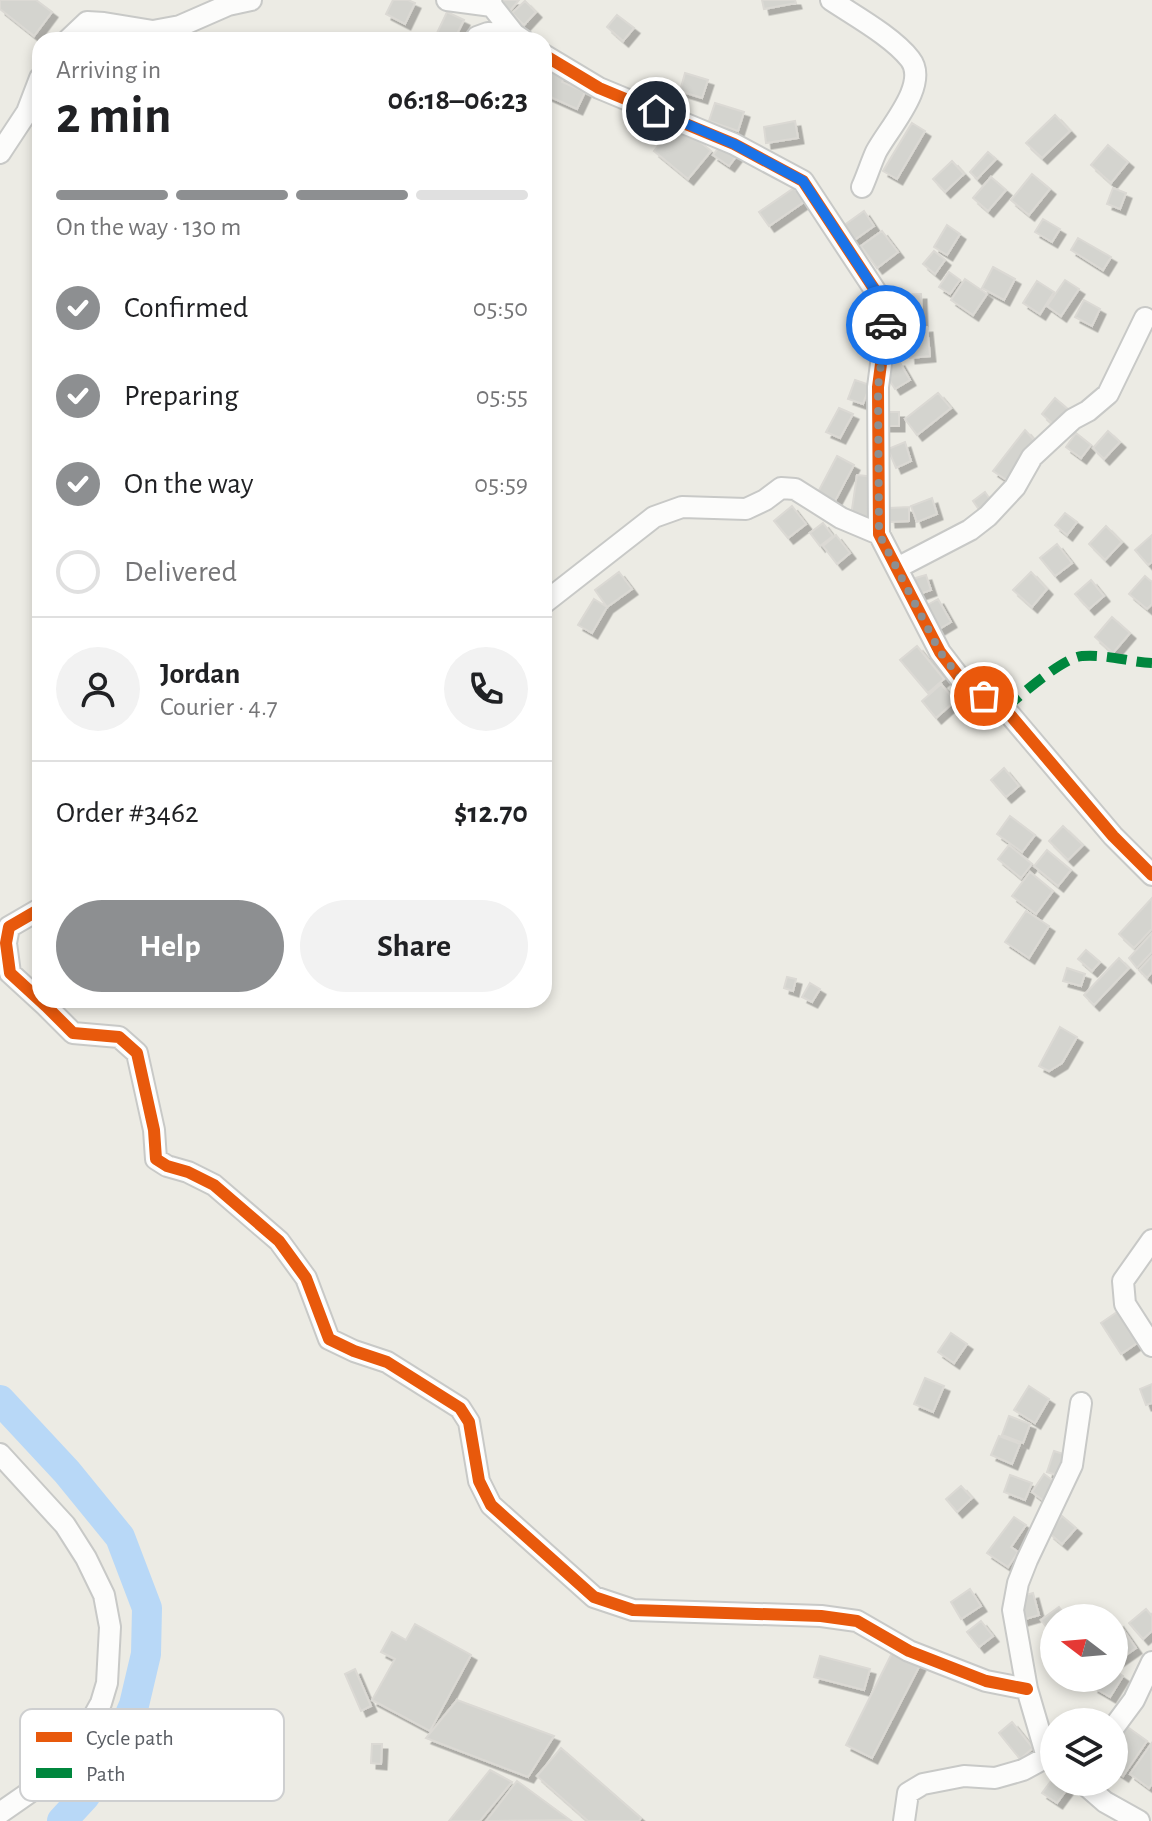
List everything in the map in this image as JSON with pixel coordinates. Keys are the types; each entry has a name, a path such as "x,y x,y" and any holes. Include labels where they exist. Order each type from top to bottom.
{"street":[{"path":"76,32 87,22 153,31 180,26 228,5 251,0"},
{"path":"447,0 491,3 514,32"},
{"path":"831,0 893,43 912,61 917,75 914,90 876,153 862,187"},
{"path":"552,60 599,88 734,144 803,181 888,310 878,387 879,534 940,652 963,682 1006,710 1113,836 1152,875"},
{"path":"0,153 32,99"},
{"path":"897,568 970,530 988,516 1015,487 1032,457 1073,419 1108,394 1145,318"},
{"path":"552,597 654,517 682,507 746,509 781,488 795,489 841,518 879,534"},
{"path":"32,914 9,927 6,943 10,973 32,994"},
{"path":"47,1008 73,1033 119,1037 137,1053 154,1130 156,1159 214,1185 279,1241 306,1278 329,1339 387,1362 460,1408 469,1422 479,1481 491,1505 594,1597 633,1610 821,1616 857,1621 909,1651 986,1681 1027,1689"},
{"path":"1152,1240 1123,1281 1125,1304 1152,1346"},
{"path":"1040,1728 1027,1689 1013,1610 1027,1560 1072,1465 1081,1403"},
{"path":"0,1454 65,1525 104,1595 110,1627 107,1683 98,1709"},
{"path":"1128,1708 1152,1662"},
{"path":"904,1821 908,1793 923,1784 964,1776 995,1778 1040,1762"},
{"path":"1098,1796 1139,1821"},
{"path":"0,1813 20,1799"}],"building":[{"path":"0,0 36,0 52,12 32,34 0,9"},
{"path":"393,0 415,3 405,24 386,14"},
{"path":"497,0 519,0 510,11"},
{"path":"762,0 795,0 796,3 764,9"},
{"path":"525,1 536,12 524,25 512,13"},
{"path":"447,12 464,20 458,32 437,32"},
{"path":"617,15 634,28 623,41 607,27"},
{"path":"552,67 565,73 562,82 585,92 577,109 552,98"},
{"path":"685,73 708,80 702,98 680,91"},
{"path":"715,103 744,112 738,131 709,121"},
{"path":"642,115 658,123 651,137 635,130"},
{"path":"1055,115 1070,131 1042,158 1026,143"},
{"path":"795,121 798,138 766,143 764,127"},
{"path":"677,122 711,151 688,179 654,151"},
{"path":"912,123 925,131 897,179 883,171"},
{"path":"723,142 738,154 729,166 713,155"},
{"path":"1108,145 1128,162 1111,183 1091,165"},
{"path":"988,152 996,159 977,179 970,172"},
{"path":"952,161 964,174 945,192 933,179"},
{"path":"1032,174 1050,189 1029,215 1011,200"},
{"path":"991,177 1006,190 988,211 973,198"},
{"path":"794,188 804,202 769,226 759,212"},
{"path":"1113,188 1126,193 1120,209 1107,204"},
{"path":"864,211 874,226 853,241 843,226"},
{"path":"1043,219 1060,229 1052,242 1035,232"},
{"path":"947,225 960,234 947,255 934,247"},
{"path":"882,231 898,252 877,268 861,246"},
{"path":"1078,238 1111,257 1103,270 1071,250"},
{"path":"934,251 945,260 935,274 923,264"},
{"path":"993,267 1015,279 1004,300 982,288"},
{"path":"949,272 960,280 950,294 939,287"},
{"path":"965,279 987,294 973,315 951,300"},
{"path":"1065,280 1079,289 1061,316 1047,306"},
{"path":"1037,281 1054,292 1040,314 1023,303"},
{"path":"921,294 922,324 895,325 894,295"},
{"path":"1084,300 1100,309 1092,326 1075,317"},
{"path":"927,327 930,356 910,358 908,329"},
{"path":"899,361 910,380 895,389 883,370"},
{"path":"855,380 870,385 863,404 848,399"},
{"path":"938,393 951,408 917,435 905,419"},
{"path":"1055,398 1069,410 1055,426 1042,414"},
{"path":"839,408 853,414 840,438 826,432"},
{"path":"883,412 899,412 899,426 884,426"},
{"path":"1025,430 1036,442 1008,481 993,471"},
{"path":"1108,431 1120,442 1104,459 1093,448"},
{"path":"1076,433 1091,445 1081,458 1066,447"},
{"path":"905,442 911,461 896,468 888,449"},
{"path":"837,456 854,465 834,503 817,494"},
{"path":"857,475 875,477 868,518 851,516"},
{"path":"985,492 994,505 982,514 973,501"},
{"path":"932,498 937,514 917,522 911,506"},
{"path":"792,506 806,524 788,538 774,521"},
{"path":"909,507 909,521 890,522 889,508"},
{"path":"1065,513 1077,522 1067,535 1055,525"},
{"path":"823,523 833,536 820,546 810,533"},
{"path":"1106,526 1122,542 1105,560 1089,544"},
{"path":"836,535 850,553 837,564 823,546"},
{"path":"1152,535 1152,562 1148,565 1135,550"},
{"path":"1057,544 1072,563 1055,576 1040,558"},
{"path":"619,572 632,589 607,607 595,590"},
{"path":"1031,572 1047,589 1032,607 1013,590"},
{"path":"926,575 931,590 917,595 912,579"},
{"path":"1145,576 1152,582 1152,604 1147,609 1129,594"},
{"path":"1091,580 1104,596 1089,609 1075,594"},
{"path":"594,599 607,607 592,633 578,625"},
{"path":"938,599 951,622 936,631 922,608"},
{"path":"1112,617 1130,633 1113,653 1095,637"},
{"path":"917,646 944,679 928,693 900,660"},
{"path":"941,684 955,701 936,718 922,701"},
{"path":"1004,768 1019,786 1006,797 991,780"},
{"path":"1010,816 1035,835 1022,852 997,834"},
{"path":"1063,826 1083,845 1068,860 1049,841"},
{"path":"1009,845 1032,864 1021,878 998,859"},
{"path":"1047,850 1071,870 1058,886 1034,866"},
{"path":"1030,872 1053,891 1036,914 1012,896"},
{"path":"1152,898 1152,929 1134,948 1119,934"},
{"path":"1026,911 1049,926 1029,958 1005,942"},
{"path":"1152,933 1152,952 1137,968 1129,958"},
{"path":"1086,950 1100,962 1092,971 1078,959"},
{"path":"1152,956 1152,972 1147,978 1139,970"},
{"path":"1119,958 1129,968 1094,1005 1084,995"},
{"path":"1067,968 1085,974 1081,986 1063,981"},
{"path":"787,977 796,979 793,991 784,988"},
{"path":"810,983 820,989 812,1002 802,997"},
{"path":"1060,1027 1077,1037 1062,1063 1049,1071 1039,1066"},
{"path":"1123,1308 1143,1339 1121,1354 1101,1323"},
{"path":"951,1333 967,1344 954,1363 938,1352"},
{"path":"925,1378 944,1386 933,1412 914,1404"},
{"path":"1152,1384 1152,1403 1146,1405 1140,1389"},
{"path":"1029,1386 1049,1399 1035,1423 1014,1410"},
{"path":"1009,1416 1030,1424 1023,1443 1002,1435"},
{"path":"999,1436 1020,1444 1012,1464 991,1455"},
{"path":"1054,1451 1069,1456 1062,1477 1047,1472"},
{"path":"1044,1474 1056,1483 1044,1501 1032,1492"},
{"path":"1010,1475 1032,1483 1025,1500 1004,1492"},
{"path":"961,1486 972,1498 957,1512 946,1499"},
{"path":"1062,1516 1076,1528 1062,1544 1049,1533"},
{"path":"1014,1517 1026,1525 1011,1547 1018,1552 1008,1567 987,1553"},
{"path":"970,1589 981,1606 961,1619 951,1602"},
{"path":"1033,1593 1039,1615 1022,1620 1016,1598"},
{"path":"1146,1609 1152,1616 1152,1631 1143,1639 1129,1623"},
{"path":"981,1621 993,1636 979,1647 967,1632"},
{"path":"415,1624 471,1655 430,1731 372,1700 395,1659 381,1652 392,1632 406,1640"},
{"path":"1128,1636 1136,1648 1128,1654"},
{"path":"893,1651 920,1665 872,1758 846,1745"},
{"path":"820,1656 870,1669 864,1690 814,1677"},
{"path":"355,1669 371,1706 361,1711 345,1674"},
{"path":"457,1700 554,1736 528,1777 426,1738"},
{"path":"1012,1722 1033,1748 1020,1759 999,1733"},
{"path":"1128,1727 1147,1741 1128,1769"},
{"path":"372,1744 382,1744 381,1764 371,1763"},
{"path":"1151,1744 1152,1784 1149,1788 1130,1774"},
{"path":"561,1748 641,1818 639,1821 588,1821 537,1776"},
{"path":"490,1770 512,1782 480,1821 449,1821"},
{"path":"517,1781 570,1820 486,1821"},
{"path":"1046,1796 1062,1796 1057,1803"}],"waterway":[{"path":"0,1400 67,1472 120,1537 147,1608 146,1654 132,1709"},
{"path":"62,1821 80,1801"}],"marked path":[{"path":"1004,709 1042,678 1074,658 1100,656 1152,663"}],"cycle path":[{"path":"552,60 599,88 734,144 803,181 888,310 878,387 879,534 940,652 963,682 1006,710 1113,836 1152,875"},
{"path":"32,914 9,927 6,943 10,973 32,993"},
{"path":"48,1008 73,1033 119,1037 137,1053 154,1130 156,1159 214,1185 279,1241 306,1278 329,1339 387,1362 460,1408 469,1422 479,1481 491,1505 594,1597 633,1610 821,1616 857,1621 909,1651 986,1681 1027,1689"}],"way so far":[{"path":"886,325 878,387 879,534 940,652 963,682 984,696"}],"route":[{"path":"656,111 734,144 803,181 888,310 886,325"}]}
